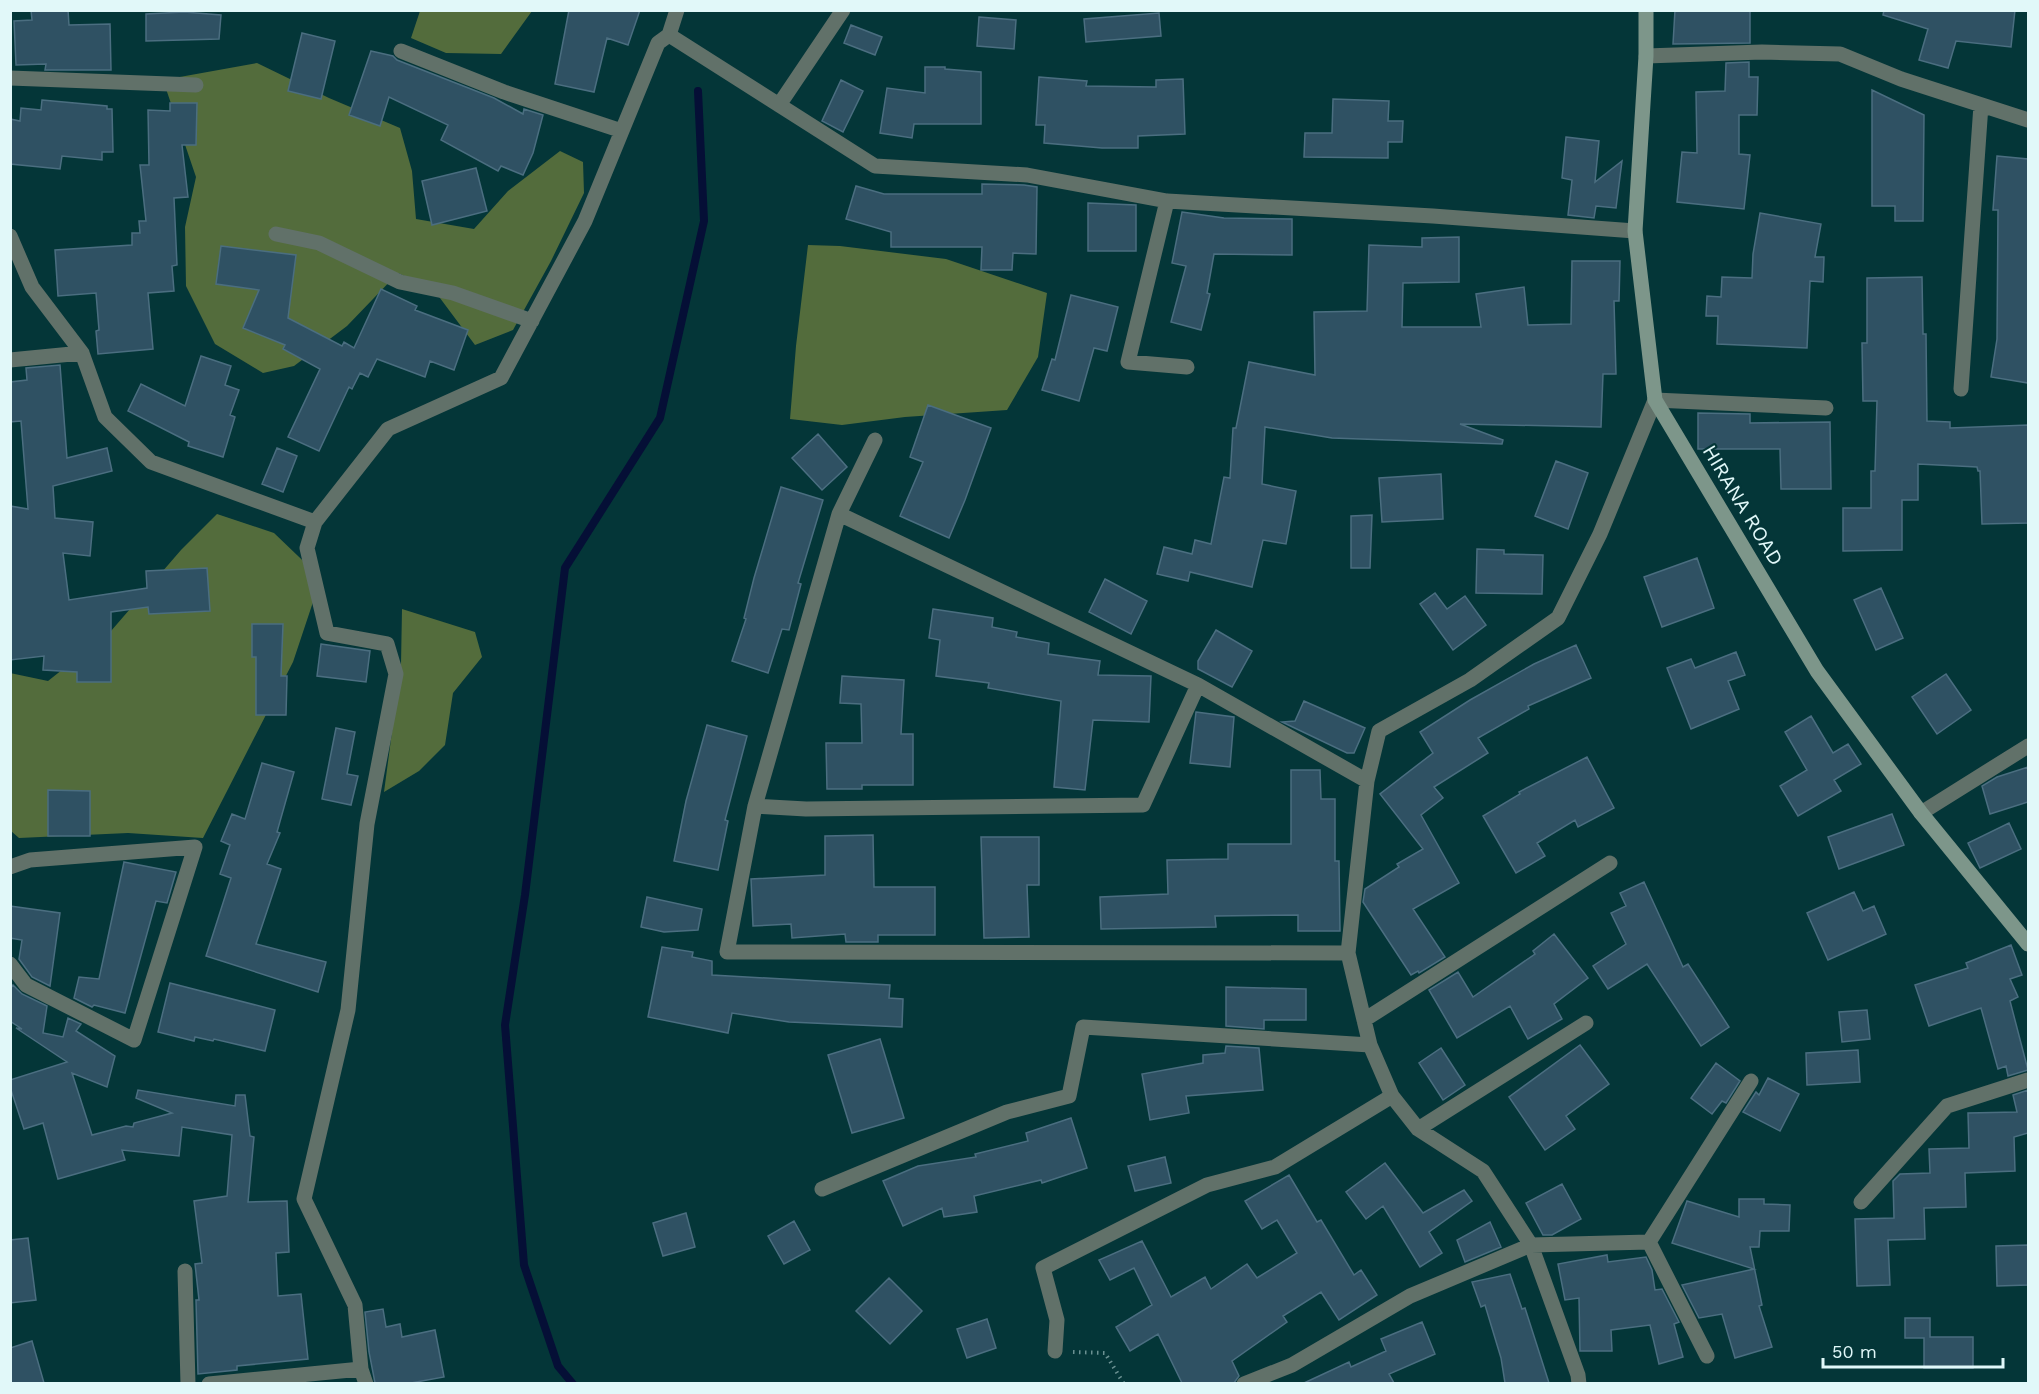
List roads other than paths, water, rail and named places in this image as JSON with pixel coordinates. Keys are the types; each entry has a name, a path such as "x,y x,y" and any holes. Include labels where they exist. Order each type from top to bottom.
{"street":[{"path":"209,1383 363,1376 355,1305 304,1199 348,1010 367,824 396,674 387,644 327,633 307,548 315,522 388,429 501,378 585,221 658,43 669,35 676,10"},
{"path":"779,105 843,10"},
{"name":"HIRANA ROAD","path":"1646,10 1646,56 1635,231 1655,400 1817,671 1921,813 2028,944"},
{"path":"669,35 874,166 1028,175 1167,201 1433,216 1635,231"},
{"path":"401,51 504,92 622,131"},
{"path":"1646,56 1762,52 1840,54 1901,79 2028,120"},
{"path":"10,78 196,85"},
{"path":"1961,389 1981,105"},
{"path":"1167,201 1128,362 1187,367"},
{"path":"276,234 319,243 400,282 453,293 532,321"},
{"path":"10,236 32,286 82,353 105,417 151,462 315,522"},
{"path":"10,360 82,353"},
{"path":"1579,1383 1531,1245 1483,1171 1418,1129 1392,1096 1370,1046 1348,953 1367,781 1379,731 1470,680 1558,618 1600,534 1655,400 1826,408"},
{"path":"874,440 839,514 755,806 727,952 1348,953"},
{"path":"839,514 1198,685 1367,781"},
{"path":"755,806 806,809 1143,805 1198,685"},
{"path":"1921,813 2028,746"},
{"path":"10,867 30,860 195,847 134,1040 26,985 10,964"},
{"path":"1364,1020 1610,863"},
{"path":"1418,1129 1586,1023"},
{"path":"822,1189 1008,1112 1069,1096 1083,1027 1370,1046"},
{"path":"1649,1242 1751,1080"},
{"path":"1861,1202 1947,1106 2028,1080"},
{"path":"1055,1351 1057,1320 1043,1268 1207,1185 1275,1167 1392,1096"},
{"path":"1244,1383 1292,1365 1410,1296 1531,1245 1649,1242"},
{"path":"1649,1242 1707,1356"},
{"path":"185,1271 188,1383"}],"waterway":[{"path":"573,1384 558,1366 524,1265 505,1025 525,895 565,568 660,418 704,221 698,91"}]}
